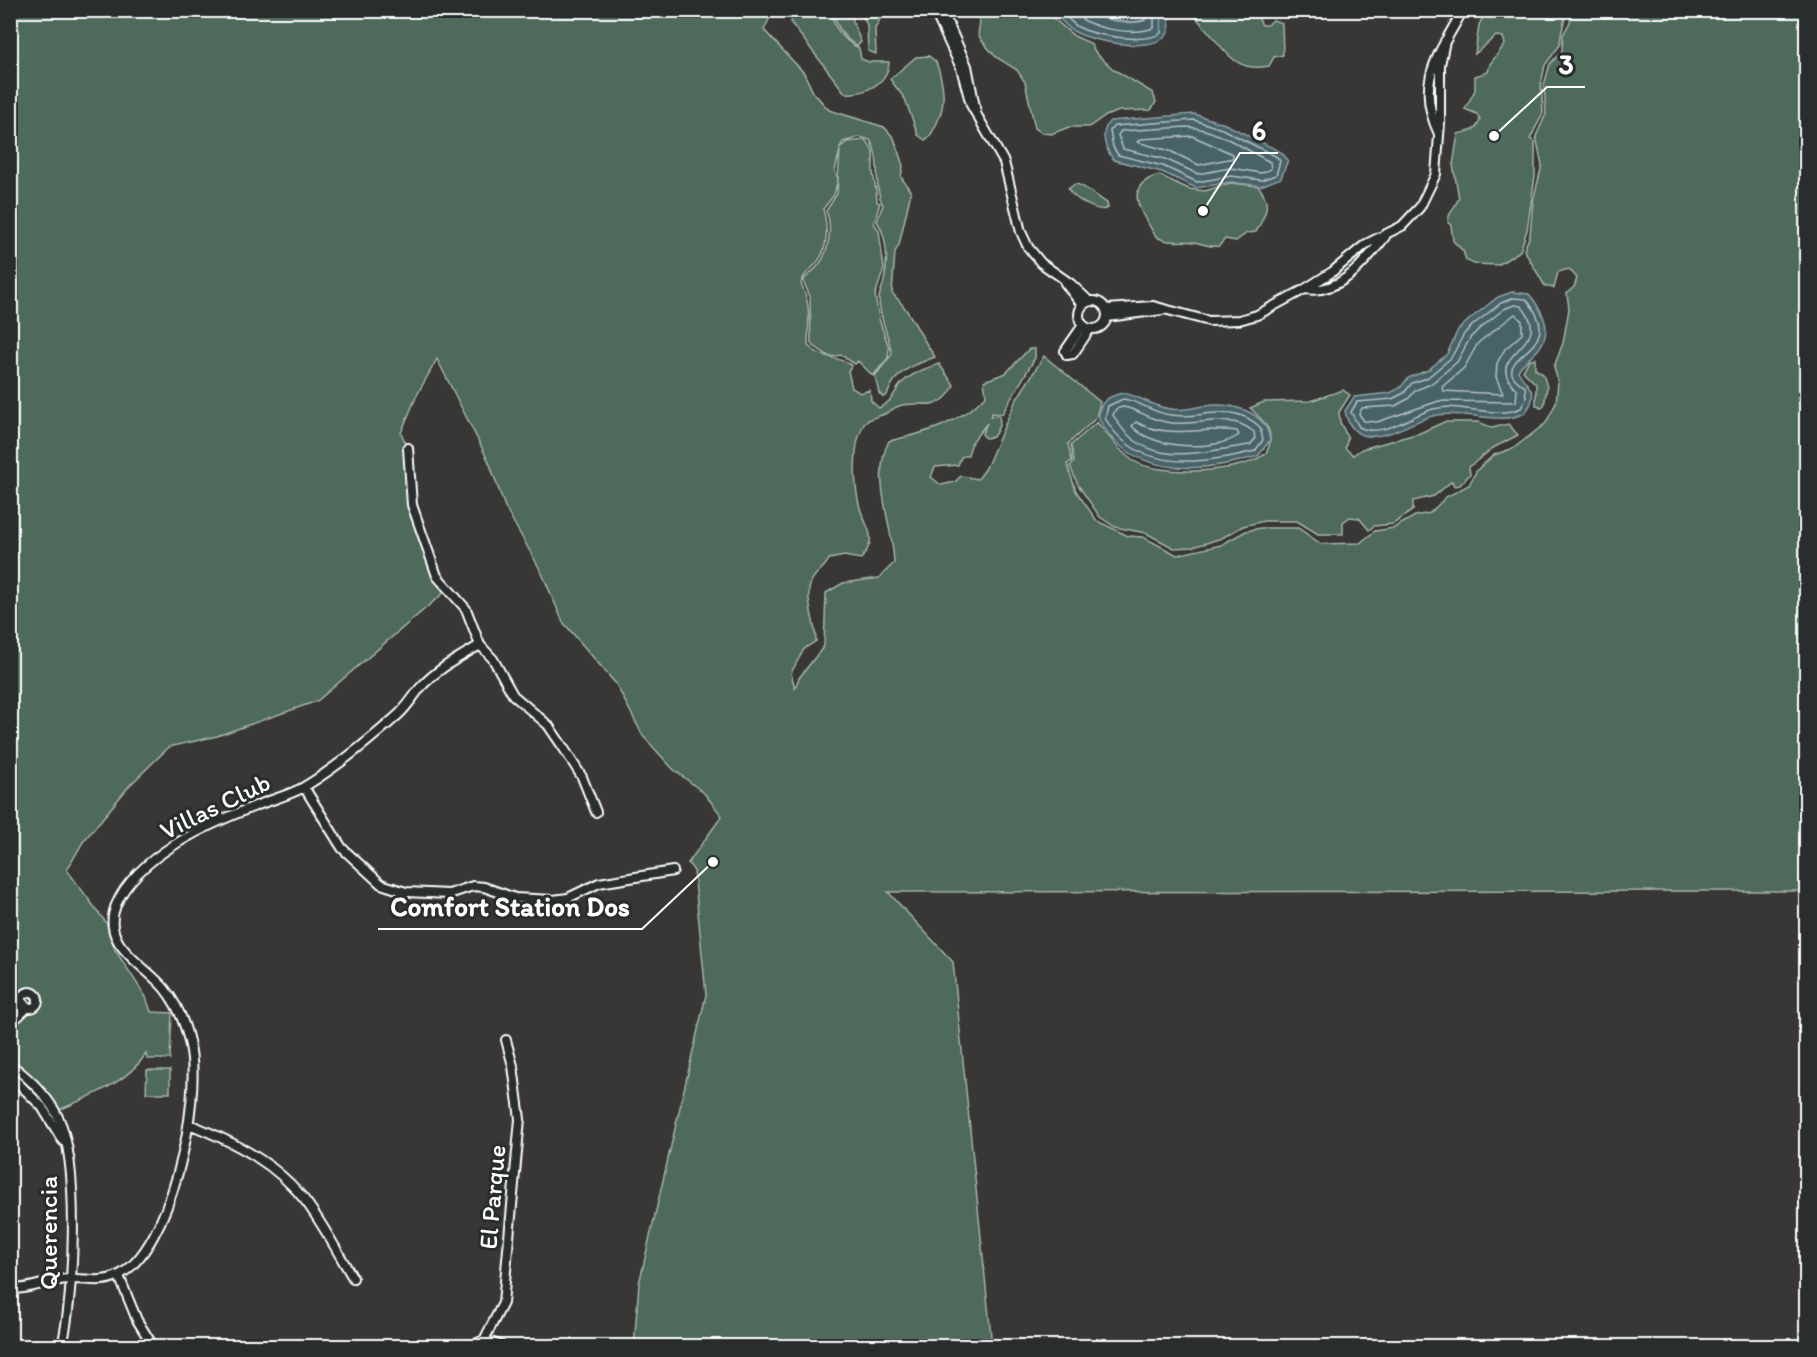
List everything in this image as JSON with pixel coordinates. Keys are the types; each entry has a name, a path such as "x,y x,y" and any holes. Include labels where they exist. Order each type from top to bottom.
{"street":[{"path":"934,10 961,68 969,101 1004,162 1021,232 1028,247 1041,263 1065,281 1085,303 1101,303 1107,313"},
{"path":"942,10 967,66 976,112"},
{"path":"1305,289 1332,285 1353,273 1385,237 1411,218 1429,191 1437,168 1440,65 1445,41 1463,10"},
{"path":"1107,313 1163,309 1209,321 1239,321 1257,315 1305,289 1366,244 1385,237"},
{"path":"1343,262 1353,273"},
{"path":"1085,303 1079,315 1086,327 1102,326 1107,313"},
{"path":"408,448 411,505 436,576 466,609 480,645 493,659 513,694 548,725 582,777 596,812"},
{"name":"Villas Club","path":"119,1276 138,1258 156,1232 167,1207 189,1124 194,1073 187,1032 172,1000 153,976 124,952 118,941 112,917 121,895 155,859 197,832 304,787 401,713 420,688 441,668 480,645"},
{"path":"304,787 342,848 381,884 406,892 449,894 473,886 484,887 515,898 553,900 568,898 599,883 673,871"},
{"path":"10,1016 26,1006 10,1024"},
{"name":"El Parque","path":"484,1340 503,1303 519,1130 513,1066 506,1040"},
{"name":"Querencia","path":"10,1064 49,1102 59,1117 66,1144 72,1194 71,1278 62,1347"},
{"name":"Querencia","path":"10,1075 42,1107 66,1144"},
{"path":"189,1124 261,1158 290,1183 307,1203 353,1278"},
{"path":"10,1289 71,1278 96,1282 119,1276 136,1320 153,1347"},
{"path":"471,1347 484,1340 502,1347"}],"green space":[{"path":"10,11 773,11 764,30 804,73 813,92 829,110 884,127 894,138 903,166 901,177 911,192 899,245 895,252 892,293 899,300 935,357 912,366 900,374 887,395 883,397 879,393 875,376 892,354 879,299 886,266 885,242 877,221 883,205 878,190 874,148 870,140 860,137 843,142 839,149 847,142 865,140 873,151 877,202 880,203 874,223 879,231 884,269 875,295 879,319 889,348 888,358 873,376 858,361 855,364 841,355 830,357 811,344 810,296 803,281 821,262 827,248 829,225 826,211 837,194 840,150 835,171 838,179 834,195 823,209 826,231 823,252 820,259 804,276 801,284 808,307 808,346 820,354 852,366 848,371 852,388 860,393 870,390 871,401 879,408 890,400 909,377 939,364 954,385 949,394 937,403 899,406 864,424 857,445 855,478 860,508 870,534 869,545 861,559 844,556 829,559 811,582 809,596 816,641 804,649 791,673 795,688 799,678 824,646 826,593 843,583 879,578 894,563 882,485 884,455 889,441 941,426 964,414 986,396 984,381 1006,373 1029,349 1035,349 1035,358 1002,414 992,413 990,417 997,415 1000,420 995,435 985,438 982,434 987,423 972,442 968,455 961,457 958,465 935,467 931,477 941,485 955,482 961,476 978,479 986,468 1015,402 1044,356 1100,402 1096,418 1068,444 1072,461 1067,464 1076,491 1097,521 1128,536 1143,537 1177,555 1221,545 1246,531 1260,528 1298,528 1321,544 1360,543 1375,531 1394,528 1415,516 1430,513 1446,497 1469,485 1477,470 1494,455 1514,448 1546,423 1556,403 1558,382 1554,367 1563,343 1569,309 1567,293 1574,287 1577,278 1569,269 1558,272 1554,288 1545,286 1524,250 1530,235 1533,201 1542,165 1536,136 1546,114 1544,85 1550,64 1562,51 1563,35 1570,22 1572,11 1806,11 1806,891 888,892 953,962 992,1346 634,1346 639,1284 706,995 694,871 688,863 722,816 704,793 673,769 643,736 616,684 563,622 541,571 505,507 489,462 437,359 416,397 401,433 408,448 415,519 447,590 317,701 217,736 169,747 130,785 83,842 67,870 107,924 115,950 146,997 151,1012 172,1013 170,1059 147,1059 146,1054 118,1081 57,1111 44,1092 10,1059"},
{"path":"792,11 834,11 836,28 844,38 859,48 861,59 869,62 889,62 885,76 867,90 845,93 791,23"},
{"path":"838,11 852,11 853,22 861,42 857,46 846,38 838,27 835,19"},
{"path":"860,11 884,11 875,29 876,54 868,51 867,25"},
{"path":"976,11 1045,11 1074,36 1090,43 1096,53 1113,69 1153,93 1156,102 1151,110 1119,111 1103,117 1089,127 1069,127 1051,134 1042,133 1035,128 1025,82 1017,70 996,57 982,41 978,34 980,22"},
{"path":"1194,11 1261,11 1259,19 1262,25 1267,25 1273,20 1282,23 1283,55 1274,57 1269,66 1248,66 1240,63 1226,53 1199,21"},
{"path":"1486,11 1566,11 1560,45 1545,65 1541,84 1543,113 1530,139 1535,142 1535,176 1527,230 1520,251 1498,265 1474,264 1466,260 1463,251 1453,241 1451,225 1448,223 1449,216 1459,198 1453,165 1458,134 1474,129 1480,120 1477,114 1465,109 1475,90 1475,76 1488,72 1490,64 1505,44 1503,37 1496,36 1475,54 1479,25"},
{"path":"929,56 936,62 939,70 943,101 936,125 925,140 918,135 905,99 890,79 916,57"},
{"path":"1159,175 1189,189 1205,191 1230,183 1258,186 1265,198 1265,215 1256,232 1247,233 1236,241 1225,239 1219,246 1161,239 1155,235 1144,217 1137,196 1142,184"},
{"path":"1075,184 1107,203 1108,208 1098,209 1080,201 1068,189"},
{"path":"1535,358 1535,369 1543,374 1547,387 1544,406 1541,408 1536,405 1536,384 1523,371 1529,360"},
{"path":"1343,390 1350,395 1339,412 1340,422 1348,438 1345,448 1353,455 1362,449 1420,433 1444,422 1479,422 1492,428 1508,424 1518,435 1493,448 1469,467 1470,474 1460,485 1454,486 1452,481 1434,496 1413,501 1413,510 1393,524 1374,526 1369,530 1359,518 1350,517 1343,522 1343,534 1318,534 1297,521 1264,521 1243,526 1222,538 1193,547 1174,548 1146,533 1115,527 1100,517 1078,485 1070,466 1074,462 1071,445 1097,422 1122,452 1132,460 1144,465 1160,469 1200,471 1239,465 1255,460 1266,453 1269,446 1268,428 1250,408 1264,402 1310,401"},
{"path":"147,1070 170,1070 170,1093 146,1093"}],"water":[{"path":"1051,11 1166,11 1170,27 1165,37 1153,43 1120,44 1086,37 1075,32"},
{"path":"1194,114 1225,124 1281,152 1288,160 1281,178 1261,186 1231,182 1196,188 1162,172 1114,160 1104,140 1105,130 1110,121"},
{"path":"1512,292 1529,294 1543,315 1546,330 1541,345 1518,371 1532,394 1530,405 1525,413 1504,418 1459,414 1437,415 1377,436 1362,435 1352,427 1345,411 1354,397 1390,393 1400,388 1408,378 1428,370 1447,354 1458,330 1498,297"},
{"path":"1123,393 1171,409 1224,405 1245,410 1262,421 1270,440 1258,456 1237,462 1192,468 1148,462 1129,452 1112,439 1099,419 1102,404 1113,396"}],"place":[{"name":"3","path":"1494,136"},
{"name":"6","path":"1203,211"},
{"name":"Comfort Station Dos","path":"713,862"}]}
